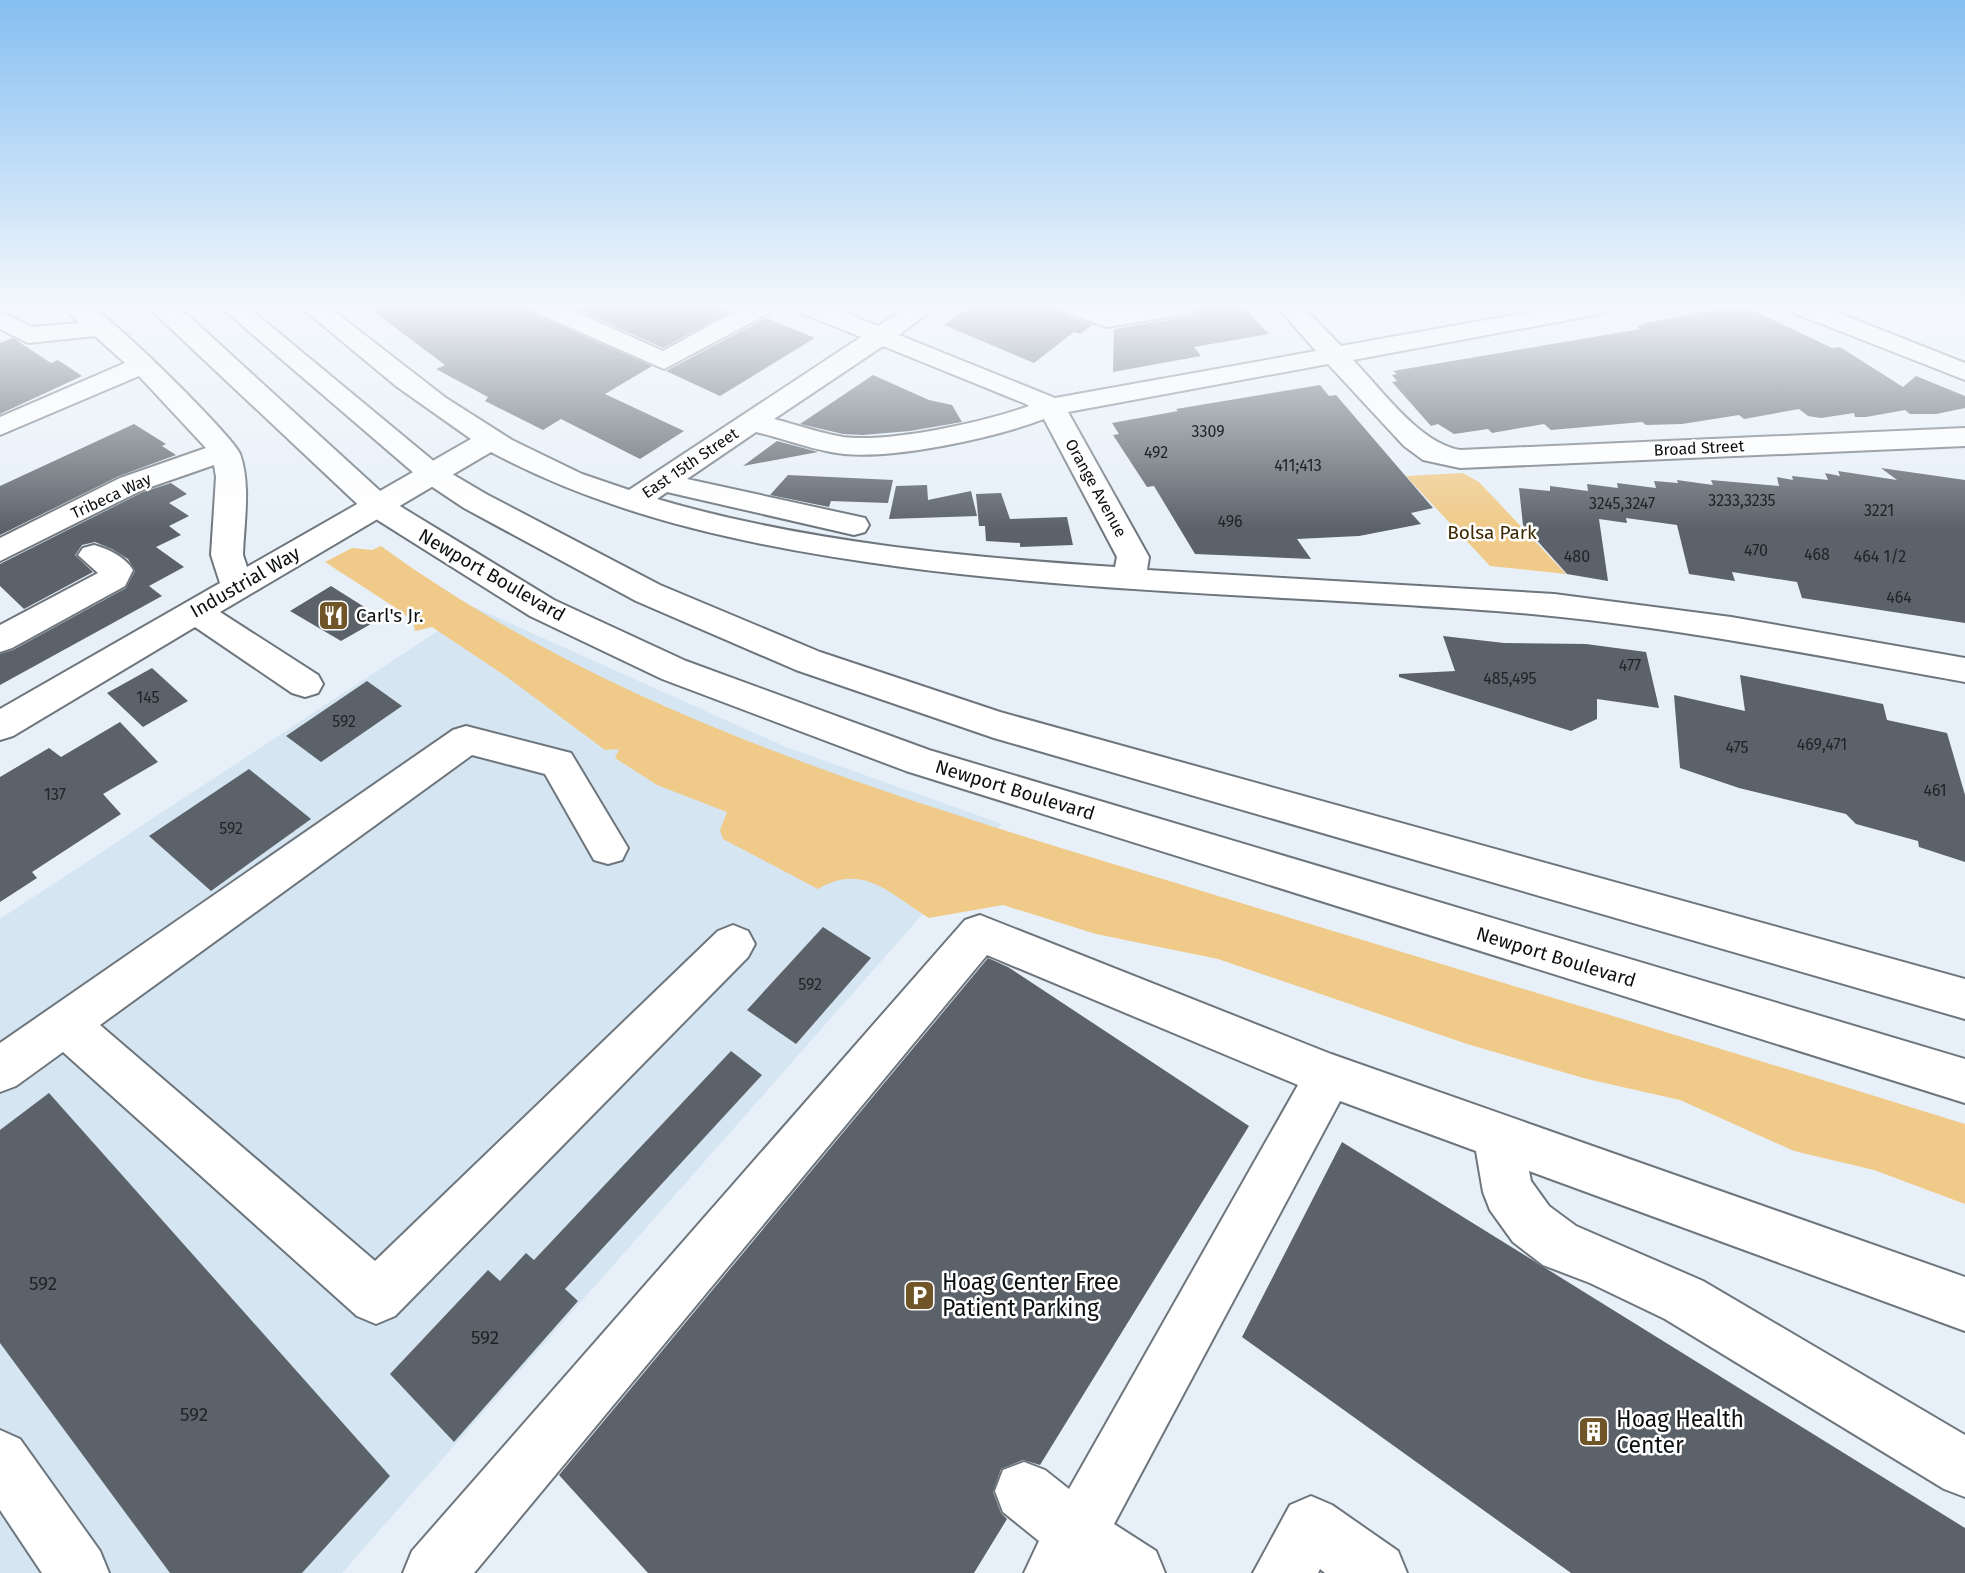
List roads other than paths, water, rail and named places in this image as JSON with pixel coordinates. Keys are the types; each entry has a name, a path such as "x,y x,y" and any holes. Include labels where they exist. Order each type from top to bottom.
{"main road":[{"path":"0,427 105,381"},
{"path":"159,381 225,450 232,477 227,555 237,585"},
{"name":"Newport Boulevard","path":"244,381 379,507 542,608 674,670 780,712 919,761 1965,1081"},
{"path":"322,381 432,474 524,529 648,593 808,661 994,723 1965,999"},
{"path":"407,381 449,415 491,440 570,480 632,502 709,524 790,541 970,567 1129,580 1496,600 1637,614 1965,670"},
{"name":"East 15th Street","path":"632,502 813,381"},
{"path":"995,381 1051,407"},
{"path":"752,422 841,445 872,447 1002,425 1051,407 1192,381"},
{"name":"Broad Street","path":"1361,381 1415,440 1433,454 1460,458 1965,437"},
{"name":"Orange Avenue","path":"1051,407 1133,557 1129,580"},
{"name":"Industrial Way","path":"0,726 237,585 379,507 491,440"},
{"name":"Tribeca Way","path":"0,551 131,484 225,450"},
{"path":"662,482 744,500 755,506 862,527 869,538 870,552"},
{"path":"0,640 114,578 117,570 94,555"},
{"path":"195,611 305,684"},
{"path":"0,1070 466,740 558,764 608,848"},
{"path":"435,1573 980,933 1329,1075 1965,1304"},
{"path":"65,1024 376,1297 733,944"},
{"path":"1066,1553 1329,1075"},
{"path":"1498,1136 1508,1192 1531,1224 1561,1248 1599,1260 1684,1300 1965,1468"},
{"path":"0,1459 78,1573"},
{"path":"1024,1491 1066,1553 1134,1573"},
{"path":"1284,1573 1311,1526 1376,1573"}],"place":[{"name":"Carl's Jr.","path":"333,615"},
{"name":"Hoag Center Free Patient Parking","path":"919,1295"},
{"name":"Hoag Health Center","path":"1593,1432"}],"park label":[{"name":"Bolsa Park","path":"1492,532"}]}
